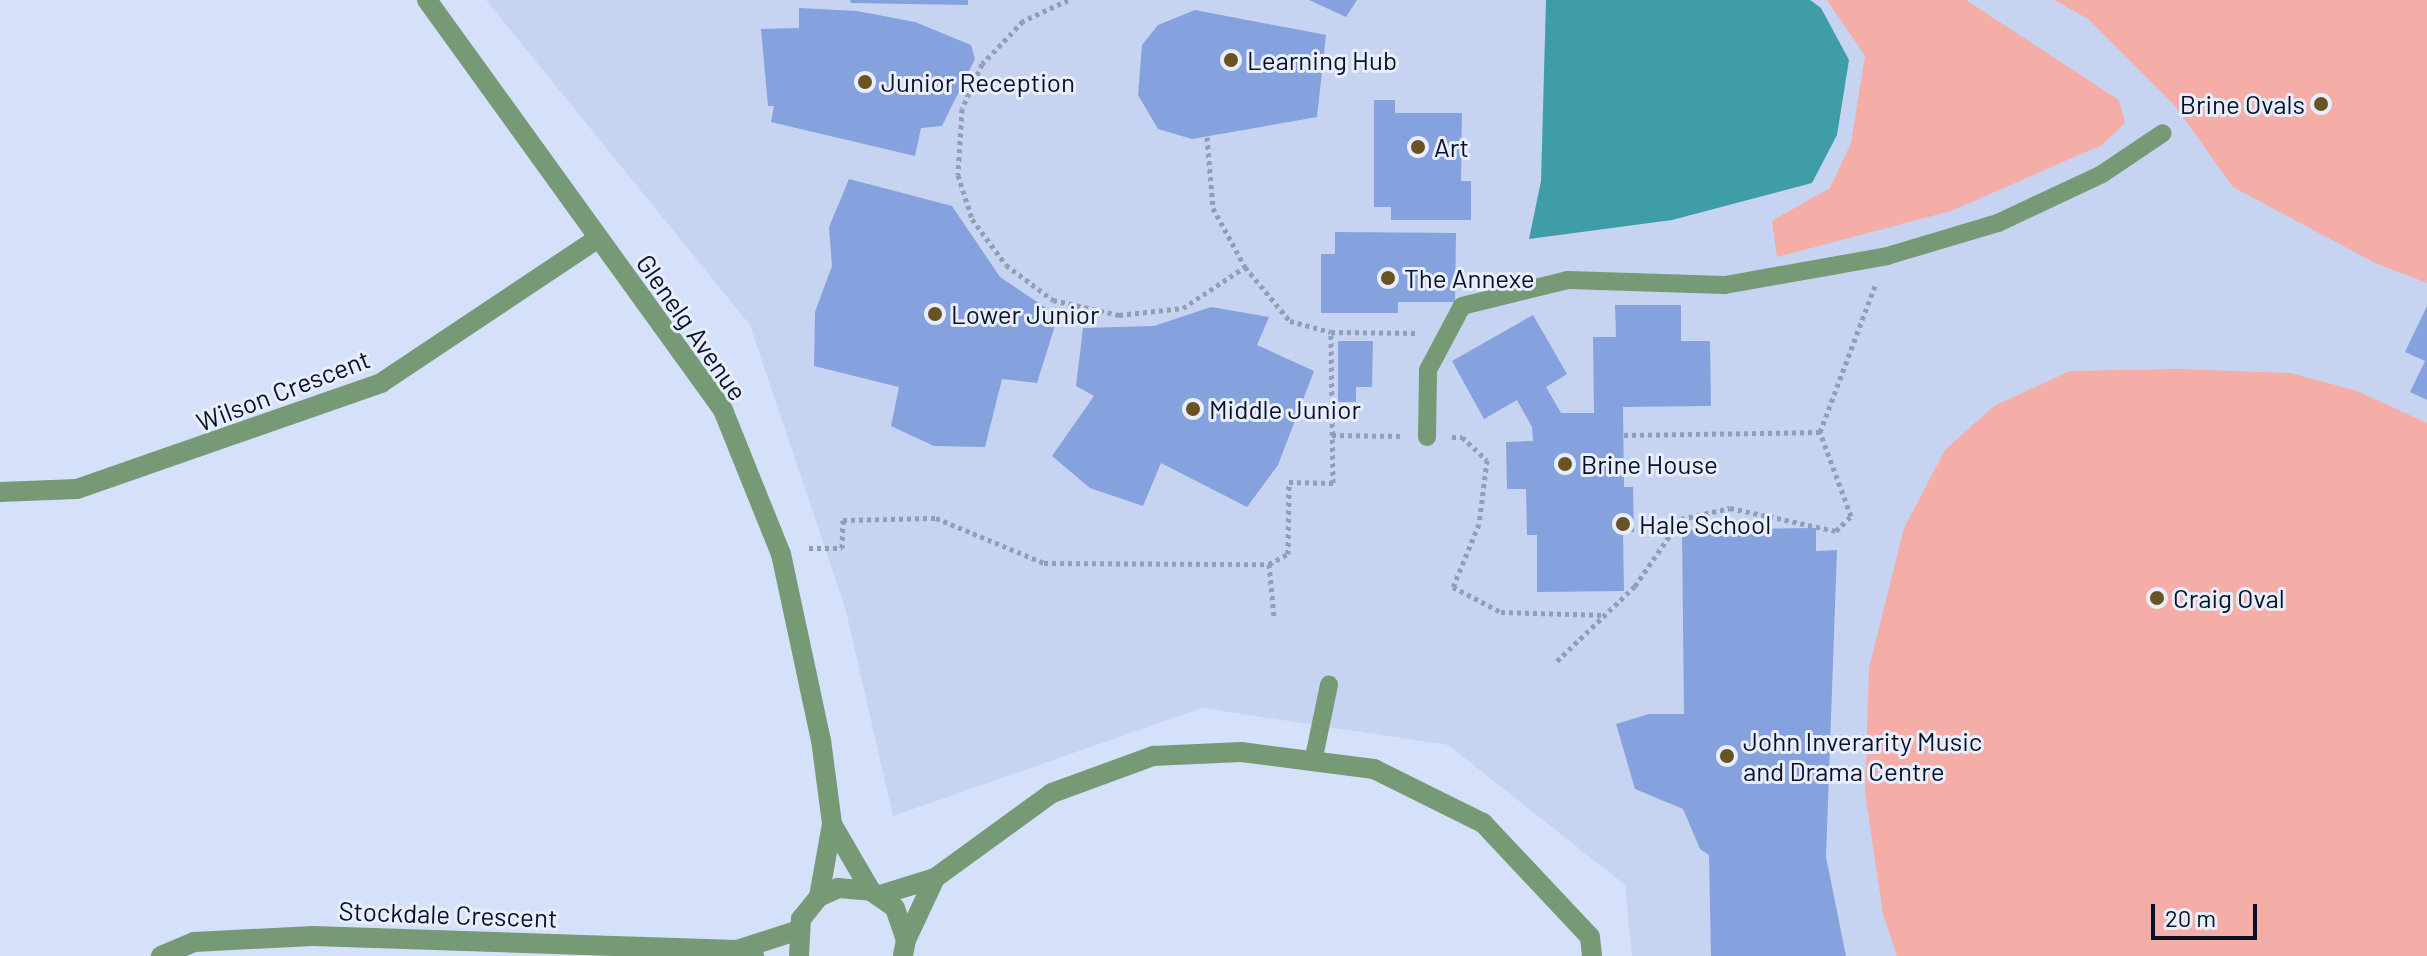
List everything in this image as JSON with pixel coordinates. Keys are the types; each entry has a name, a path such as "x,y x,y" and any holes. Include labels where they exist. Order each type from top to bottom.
{"street":[{"name":"Glenelg Avenue","path":"427,0 723,410 781,554 821,740 832,824 819,897 799,930"},
{"name":"Wilson Crescent","path":"0,492 77,489 381,383 597,239"},
{"path":"819,897 838,888 875,893 935,878 1052,793 1153,756 1241,752 1374,769 1483,823 1590,937 1592,956"},
{"name":"Glenelg Avenue","path":"832,824 875,893 895,908 904,948"},
{"path":"904,948 935,878"},
{"path":"799,930 799,956"},
{"name":"Stockdale Crescent","path":"161,956 194,942 313,936 745,953 799,930"}],"lane":[{"path":"1427,437 1428,370 1462,306 1568,280 1725,285 1887,256 1998,223 2102,174 2163,133"},
{"path":"1313,762 1329,685"}],"path":[{"path":"1068,0 1023,21 982,64 962,109 958,175 972,219 1006,265 1053,300 1119,315 1183,308 1245,267"},
{"path":"1207,137 1213,208 1245,267 1290,321 1331,332 1447,333"},
{"path":"1557,661 1635,586 1681,519 1730,508 1836,531 1851,516 1820,432 1887,256"},
{"path":"809,548 842,548 843,520 936,518 1044,563 1269,564 1288,554 1289,482 1333,483 1331,332"},
{"path":"1623,435 1820,432"},
{"path":"1332,435 1462,437 1487,460 1479,524 1453,587 1501,612 1606,615"},
{"path":"1269,564 1274,617"}],"shaded area":[{"name":"Hale School","path":"486,0 2427,0 2427,956 1632,956 1625,885 1448,745 1202,708 893,816 846,611 750,325"},
{"path":"1546,0 1810,0 1821,8 1849,60 1837,135 1812,183 1672,220 1529,239 1541,181"},
{"path":"1827,0 1966,0 2119,100 2125,123 2102,145 1951,211 1777,257 1772,221 1830,188 1851,143 1865,56"},
{"name":"Brine Ovals","path":"2054,0 2427,0 2427,283 2375,263 2233,187 2175,106 2088,19"},
{"name":"Craig Oval","path":"2179,369 2291,373 2357,391 2427,423 2427,956 1897,956 1883,914 1865,793 1869,668 1904,528 1945,450 1994,406 2070,371"}],"building":[{"path":"850,0 968,0 968,5 851,3"},
{"path":"1309,0 1357,0 1346,17"},
{"name":"Junior Reception","path":"799,8 857,11 915,22 971,45 975,59 942,126 921,128 915,156 771,122 774,106 768,106 761,29 799,28"},
{"name":"Learning Hub","path":"1195,10 1326,35 1317,117 1192,139 1158,129 1138,95 1142,45 1158,25"},
{"name":"Art","path":"1374,100 1395,100 1395,113 1462,113 1461,181 1471,181 1471,220 1391,220 1391,207 1374,207"},
{"name":"Lower Junior","path":"849,179 952,206 1000,277 1058,316 1037,383 1002,379 985,447 934,446 891,426 899,387 814,366 815,312 832,266 829,227"},
{"name":"The Annexe","path":"1335,232 1456,233 1455,302 1398,302 1398,313 1321,313 1321,254 1335,254"},
{"name":"Brine House","path":"1615,305 1681,305 1681,341 1710,341 1711,406 1623,407 1624,487 1633,487 1634,532 1623,532 1624,591 1537,592 1537,535 1527,535 1526,489 1507,489 1506,442 1533,441 1532,427 1517,400 1484,419 1452,361 1533,315 1567,374 1546,387 1561,413 1594,413 1593,337 1616,337"},
{"path":"2427,306 2427,400 2410,392 2425,361 2405,352"},
{"name":"Middle Junior","path":"1211,307 1269,317 1257,345 1314,371 1278,465 1247,507 1161,463 1143,506 1090,488 1052,456 1094,396 1076,386 1083,328 1154,326"},
{"path":"1338,341 1373,341 1372,387 1356,387 1356,402 1338,402"},
{"name":"John Inverarity Music and Drama Centre","path":"1816,528 1816,551 1837,550 1826,857 1846,956 1711,956 1709,855 1700,849 1683,809 1635,789 1616,724 1649,714 1684,714 1682,530"}],"place":[{"name":"Learning Hub","path":"1231,60"},
{"name":"Junior Reception","path":"865,82"},
{"name":"Brine Ovals","path":"2321,104"},
{"name":"Art","path":"1418,147"},
{"name":"The Annexe","path":"1388,278"},
{"name":"Lower Junior","path":"935,314"},
{"name":"Middle Junior","path":"1193,409"},
{"name":"Brine House","path":"1565,464"},
{"name":"Hale School","path":"1623,524"},
{"name":"Craig Oval","path":"2157,598"},
{"name":"John Inverarity Music and Drama Centre","path":"1727,756"}]}
